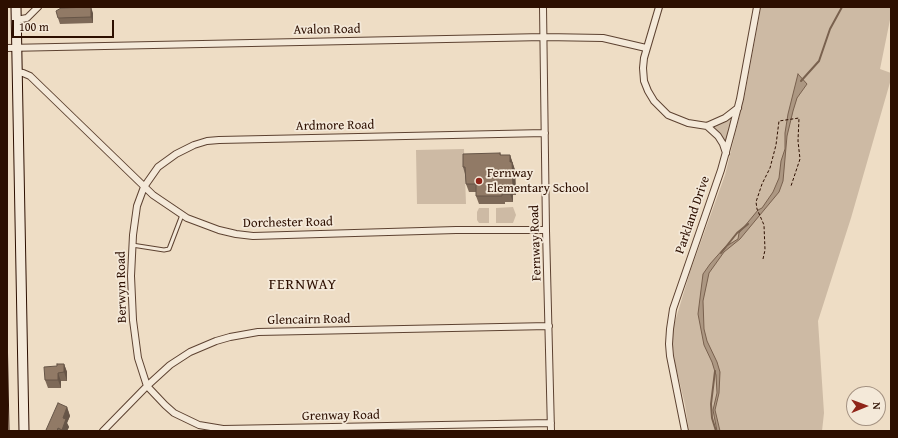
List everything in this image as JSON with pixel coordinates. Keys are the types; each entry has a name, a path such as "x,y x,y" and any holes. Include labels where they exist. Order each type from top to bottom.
{"main road":[{"path":"16,7 24,431"}],"street":[{"path":"16,20 27,18 38,7"},
{"name":"Fernway Road","path":"543,7 544,133 551,431"},
{"path":"659,7 646,48 643,68 644,80 654,101 668,115 676,119 688,123 707,126 725,118 738,108"},
{"name":"Parkland Drive","path":"685,431 670,356 670,329 675,302 726,153 738,108 757,7"},
{"name":"Avalon Road","path":"7,48 544,37 603,38 646,48"},
{"name":"Dorchester Road","path":"17,72 30,76 144,187 167,206 204,225 219,230 253,236 456,230 546,230"},
{"path":"707,126 718,136 726,153"},
{"name":"Ardmore Road","path":"144,187 158,167 167,160 185,149 207,141 544,133"},
{"name":"Berwyn Road","path":"144,187 137,206 132,245 131,276 133,320 138,358 147,386"},
{"name":"Glencairn Road","path":"103,431 170,365 190,352 216,341 245,334 266,332 549,326"},
{"name":"Grenway Road","path":"147,386 174,413 188,421 210,428 239,429 551,423"}],"lane":[{"path":"132,245 164,250 169,249 182,214"}],"path":[{"path":"764,259 766,243 764,225 756,206 762,184 770,168 775,151 779,121 799,118 798,141 800,159 791,186"}],"shaded area":[{"path":"761,7 891,7 891,15 880,69 891,73 891,79 851,218 818,321 824,413 822,431 689,431 685,405 675,363 673,328 690,272 725,175 745,94"},
{"path":"798,74 807,84 797,98 793,111 787,136 783,181 779,192 740,239 724,252 709,273 703,301 704,329 707,341 720,372 719,393 715,410 720,431 717,431 713,410 717,393 716,375 704,345 698,314 703,274 725,247 738,239 739,233 758,210 762,208 773,192 779,178 781,161 785,149 785,133 788,114"},
{"path":"738,108 726,153 723,144 707,126"},
{"path":"464,149 466,204 417,204 416,150"},
{"path":"513,207 516,215 513,223 496,223 496,208"},
{"path":"479,208 489,208 489,223 479,223 477,220 477,212"}],"building":[{"path":"91,7 91,17 58,18 56,11 61,8"},
{"path":"500,153 500,155 510,155 510,162 512,162 513,187 510,187 510,194 502,194 502,196 476,196 476,184 466,184 465,167 463,167 463,154"},
{"path":"57,364 64,364 64,372 58,373 58,380 45,380 44,367 57,366"},
{"path":"58,403 67,407 63,418 66,419 62,430 58,428 57,431 47,431 46,430"}],"waterway":[{"path":"801,81 819,61 830,29 842,7"},
{"path":"721,253 737,233 748,224"},
{"path":"715,371 711,404 712,418 716,431"}],"tram line":[{"path":"7,326 9,431"}],"place":[{"name":"Fernway Elementary School","path":"479,181"}],"district":[{"name":"FERNWAY","path":"303,285"}]}
